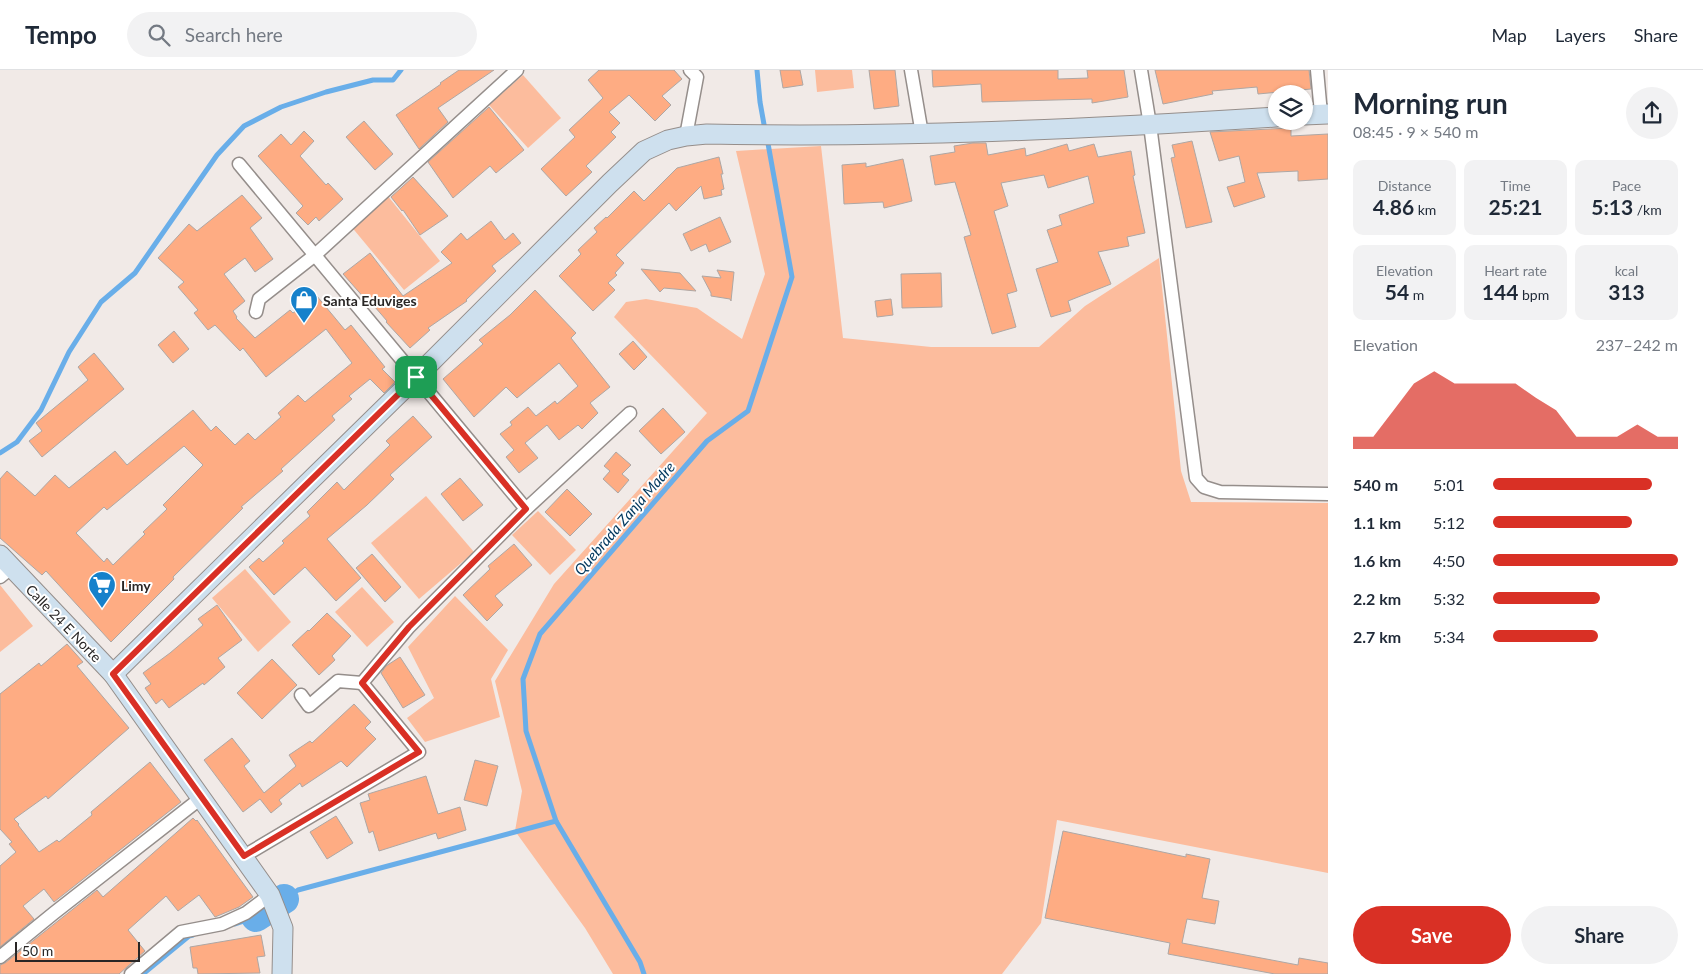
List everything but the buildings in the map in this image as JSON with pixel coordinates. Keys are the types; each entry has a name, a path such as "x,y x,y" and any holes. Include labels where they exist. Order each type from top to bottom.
{"street":[{"path":"256,312 259,299 315,256 517,70"},
{"path":"686,136 697,77 690,70"},
{"path":"911,70 922,134"},
{"path":"1141,70 1150,125 1196,478 1204,487 1220,492 1328,494"},
{"path":"1317,70 1318,114"},
{"path":"113,674 644,151 668,140 707,134 922,134 1150,125 1268,118"},
{"path":"239,164 526,509"},
{"path":"362,683 409,627 526,509 630,413"},
{"name":"Calle 24 E Norte","path":"4,567 113,674 244,856 272,898 283,928 282,974"},
{"path":"244,856 419,752 362,683 338,681 309,706 300,695"},
{"path":"0,957 201,798"},
{"path":"131,974 181,932 222,924 272,898"}],"shaded area":[{"path":"815,70 852,70 854,88 817,92"},
{"path":"523,75 561,118 528,148 489,105"},
{"path":"821,146 843,338 931,347 1039,347 1085,306 1159,258 1181,471 1191,502 1328,503 1328,873 1057,820 1041,923 1002,974 613,974 585,928 515,831 522,791 495,681 554,584 707,413 614,317 626,302 646,299 697,308 742,339 765,274 736,151"},
{"path":"387,195 440,261 404,290 350,225"},
{"path":"426,496 474,552 419,599 371,543"},
{"path":"538,511 576,550 550,575 512,535"},
{"path":"245,569 291,622 258,652 212,598"},
{"path":"0,585 33,626 0,652"},
{"path":"362,587 394,622 367,647 335,612"},
{"path":"455,596 508,650 491,679 500,717 425,742 407,718 434,698 408,647"}],"waterway":[{"path":"0,453 17,442 41,410 69,352 101,302 135,273 217,155 244,126 281,107 326,92 373,80 393,80 401,70"},
{"name":"Quebrada Zanja Madre","path":"757,70 765,130"},
{"name":"Quebrada Zanja Madre","path":"644,974 640,962 556,821 526,731 523,679 540,634 707,441 748,411 792,277 767,138"},
{"path":"284,899 298,890 556,821"},
{"path":"256,917 284,899"},
{"path":"235,924 256,917"},
{"path":"143,974 189,936 193,935"}],"place":[{"name":"Santa Eduviges","path":"304,324"},
{"name":"Limy","path":"102,609"}],"route":[{"path":"416,377 526,509 409,627 362,683 419,752 244,856 113,674 416,377"}]}
